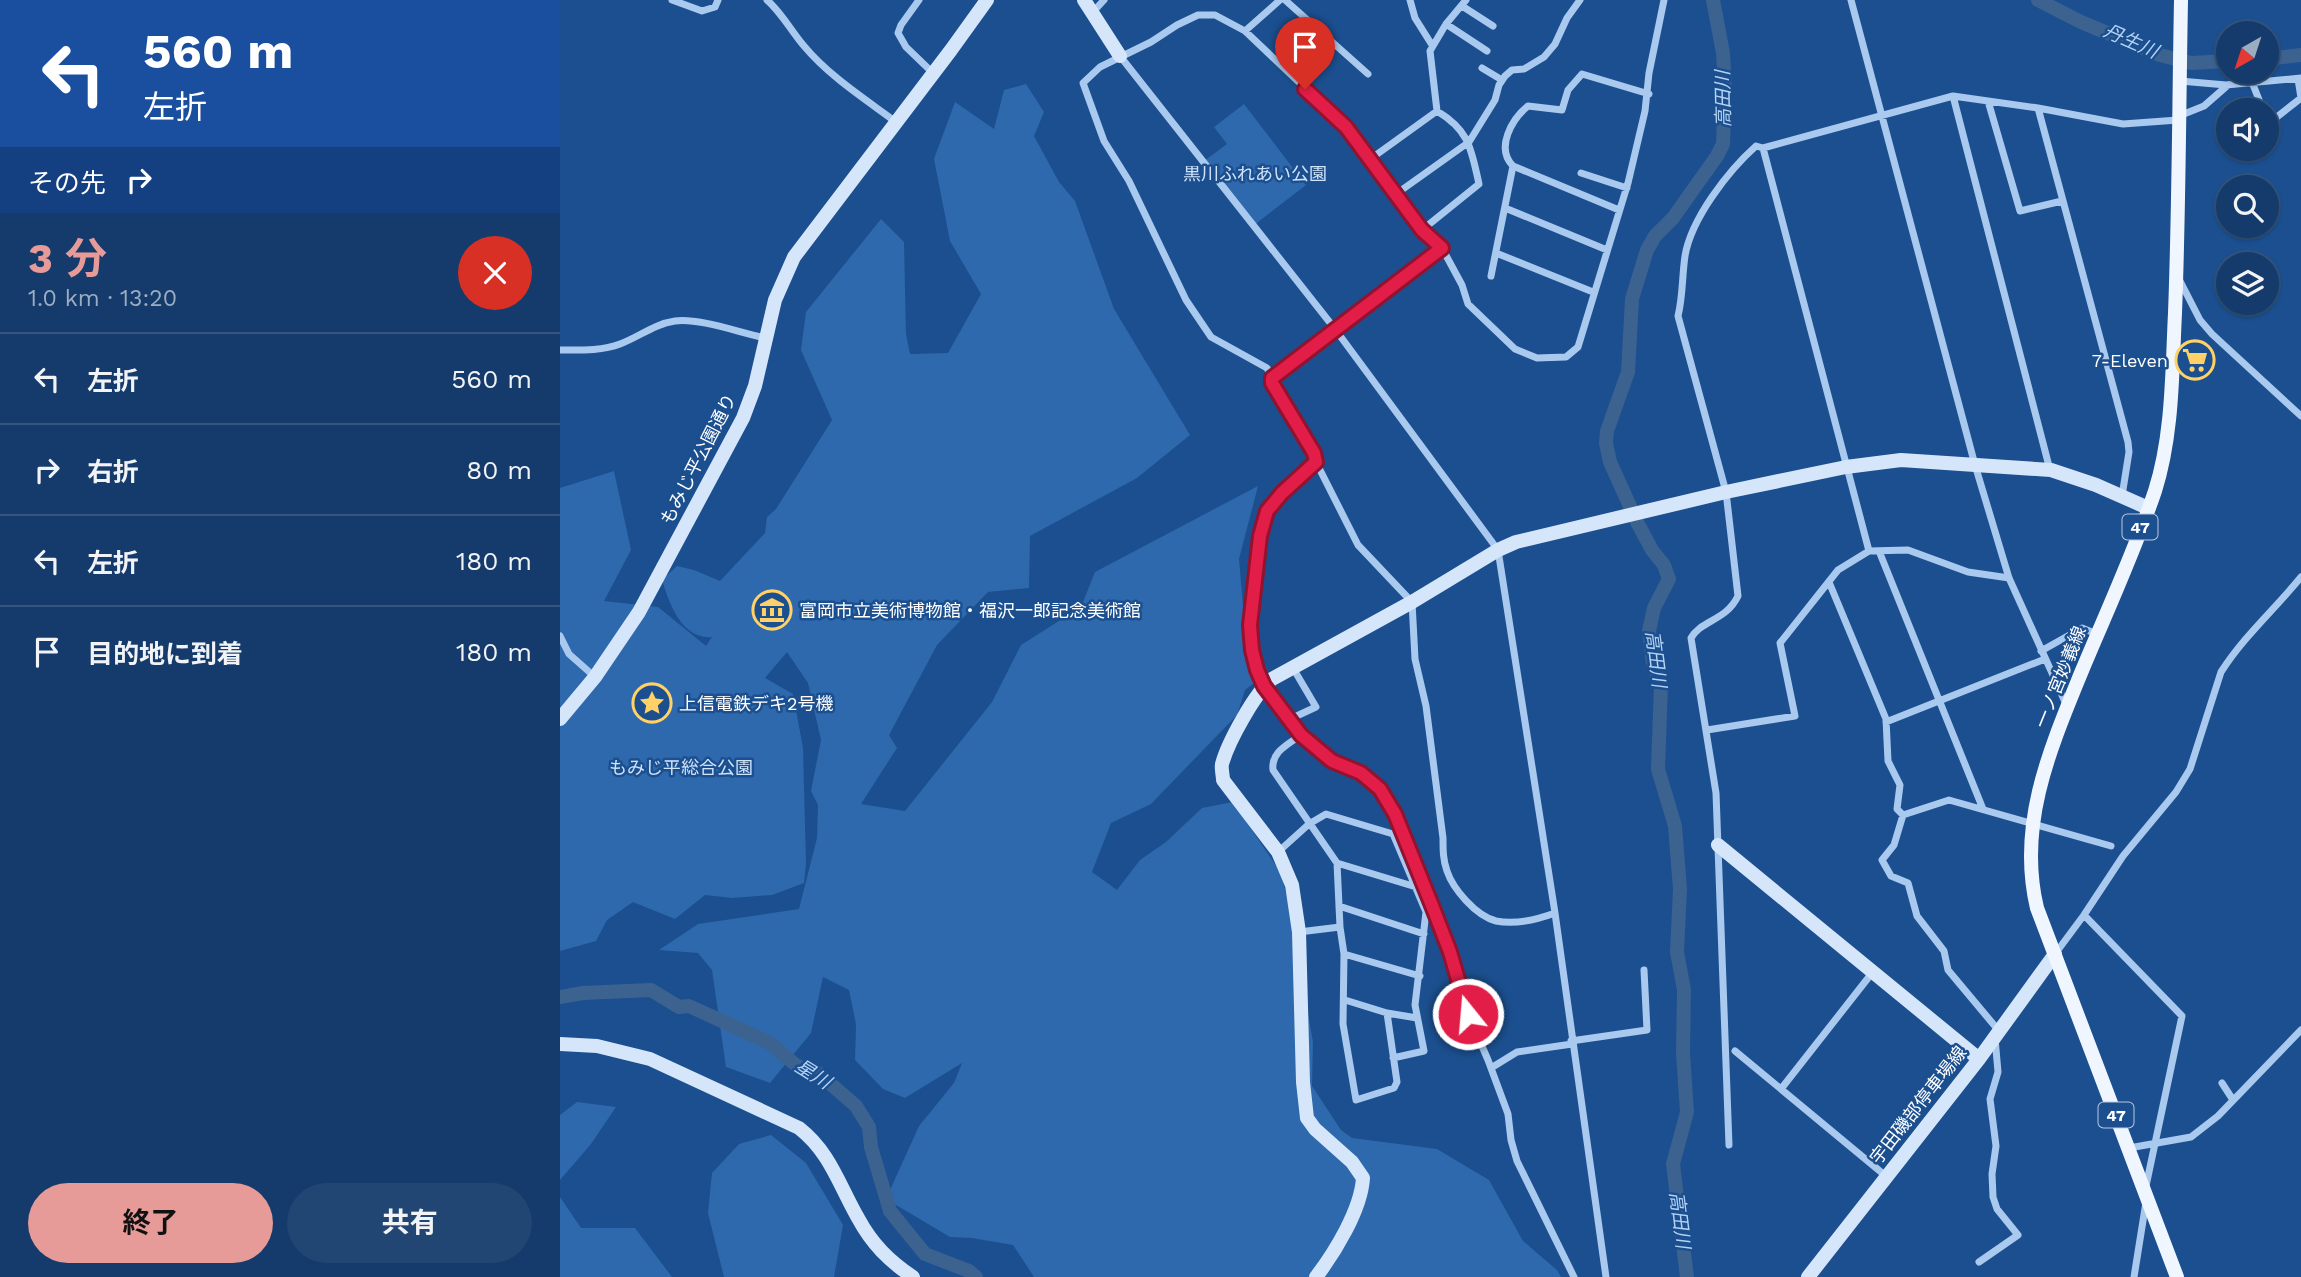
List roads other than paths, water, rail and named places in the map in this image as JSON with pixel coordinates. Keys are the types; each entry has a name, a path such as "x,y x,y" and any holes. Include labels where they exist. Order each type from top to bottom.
{"main road":[{"name":"47","path":"2179,78 2181,0"},
{"name":"一ノ宮妙義線","path":"2177,1277 2055,954 2034,892 2030,861 2032,823 2040,783 2067,707 2148,508 2162,464 2169,426 2176,274 2179,78"}],"street":[{"path":"672,0 702,11 715,7 718,0"},
{"path":"767,0 777,8 805,47 838,79 896,123"},
{"path":"919,0 898,33 906,47 933,73"},
{"name":"もみじ平公園通り","path":"560,719 595,677 639,612 743,418 753,394 775,300 794,257 987,0"},
{"path":"1084,0 1121,56 1335,329 1497,550 1555,913 1571,1043 1606,1277"},
{"path":"1093,12 1104,0"},
{"path":"1245,31 1282,0 1368,74"},
{"path":"1410,0 1415,18 1432,45"},
{"path":"1396,194 1469,142 1495,100 1502,80 1512,70 1524,69 1544,57 1555,44 1567,18 1580,0"},
{"path":"1555,913 1528,921 1495,920 1478,911 1451,881 1443,854 1426,706 1415,659 1412,602 1358,545 1314,453 1272,383 1267,368 1211,337 1186,300 1129,181 1104,141 1083,83 1100,66 1151,42 1198,15 1215,15 1245,31 1346,127 1422,230 1442,248 1462,285 1468,304 1515,349 1537,359 1566,357 1578,347 1626,188 1649,94 1649,72 1664,0"},
{"path":"1851,0 1975,465 2009,578 2067,707"},
{"path":"1437,111 1430,51 1432,45 1464,3 1493,26"},
{"path":"1447,24 1487,51"},
{"path":"1482,68 1502,80"},
{"path":"1619,210 1513,166 1508,160 1506,148 1509,129 1515,117 1528,106 1562,110 1568,90 1582,74 1649,94"},
{"path":"2179,78 2216,82"},
{"path":"2279,80 2300,78 2301,98 2279,115"},
{"path":"1729,1145 1716,793 1691,638 1696,630 1733,607 1738,596 1726,492 1678,316 1684,291 1686,255 1694,229 1715,194 1756,146 1763,148 1953,96 2123,124 2178,118 2204,106 2229,84"},
{"path":"1953,96 2051,470"},
{"path":"1988,101 2020,211 2062,201"},
{"path":"2038,108 2128,442 2122,496"},
{"path":"1369,160 1437,111"},
{"path":"1422,230 1479,184 1469,142 1453,121 1437,111"},
{"path":"1763,148 1869,551"},
{"path":"1491,276 1513,166"},
{"path":"1581,173 1626,188"},
{"path":"1506,208 1607,250"},
{"path":"1272,378 1442,248"},
{"path":"1496,253 1593,292"},
{"path":"2176,274 2200,320 2301,416"},
{"path":"560,350 618,345 657,325 678,321 696,322 767,338"},
{"path":"1316,1277 1338,1244 1356,1206 1363,1178 1352,1162 1315,1129 1307,1118 1303,1083 1299,932 1292,885 1278,852 1223,780 1222,766 1240,725 1264,686 1497,550 1516,542 1726,492 1846,467 1901,460 2051,470 2148,508"},
{"path":"1316,462 1282,493 1267,511 1260,536 1250,625 1252,650 1264,686 1301,735 1332,761 1361,773 1380,789 1395,814 1450,952 1468,1014 1508,1114 1517,1161 1574,1277"},
{"path":"1707,730 1795,716 1780,643 1838,570 1869,551 1908,550 1968,572 2009,578"},
{"path":"1879,551 1983,809"},
{"path":"2055,954 2123,856 2166,807 2189,769 2221,671 2262,618 2301,576"},
{"path":"1829,582 1886,722 1888,761 1900,785 1898,809 1903,815"},
{"path":"1886,722 2043,655 2082,628 2098,634"},
{"path":"560,636 569,654 595,677"},
{"path":"1289,720 1316,707 1293,668"},
{"path":"1301,735 1276,753 1272,761 1273,770 1337,863 1344,954 1343,1024 1356,1100 1394,1088 1396,1082 1387,1013"},
{"path":"1903,815 1949,800 2110,846"},
{"path":"1278,852 1309,824 1326,814 1393,834 1426,912 1415,1005 1424,1051 1393,1058"},
{"path":"1903,815 1894,845 1882,860 1891,876 1908,883 1917,916 1944,951 1948,970 1997,1034 1998,1072 1990,1099 1996,1146 1992,1174 1993,1197 1997,1209 2018,1236 1979,1262"},
{"path":"1718,845 1979,1059"},
{"path":"1337,863 1416,887"},
{"path":"1339,905 1424,934"},
{"path":"2084,915 2168,999 2182,1017 2155,1143 2134,1277"},
{"path":"1299,932 1340,927"},
{"path":"1344,954 1419,976"},
{"name":"宇田磯部停車場線","path":"1808,1277 1979,1059 2055,954"},
{"path":"1491,1068 1517,1052 1647,1030 1644,970"},
{"path":"1781,1089 1872,973"},
{"path":"1345,1000 1387,1013 1417,1018"},
{"path":"2129,1148 2191,1137 2218,1116 2301,1030"},
{"path":"560,1044 597,1046 650,1059 799,1128 813,1139 828,1159 858,1219 873,1242 891,1263 913,1277"},
{"path":"1735,1051 1887,1177"},
{"path":"2222,1083 2233,1100"}],"waterway":[{"name":"高田川","path":"1687,1277 1673,1164 1687,1112 1683,1053 1684,990 1677,952 1680,889 1675,826 1658,769 1661,685 1653,664 1649,631 1654,608 1669,579 1664,565 1652,550 1638,524 1610,462 1606,443 1607,431 1628,372 1632,299 1647,250 1655,236 1673,218 1723,144 1723,53 1713,0"},
{"name":"丹生川","path":"2038,0 2081,22 2160,55 2191,63 2216,62"},
{"name":"丹生川","path":"2279,58 2301,55"},
{"name":"星川","path":"560,997 583,993 651,990 679,1007 689,1006 770,1043 797,1066 818,1073 856,1106 869,1127 871,1147 890,1211 925,1254 969,1271 976,1277"}],"place":[{"name":"7-Eleven","path":"2195,360"},
{"name":"富岡市立美術博物館・福沢一郎記念美術館","path":"772,610"},
{"name":"上信電鉄デキ2号機","path":"652,703"}],"park label":[{"name":"黒川ふれあい公園","path":"1255,173"},
{"name":"もみじ平総合公園","path":"681,767"}]}
